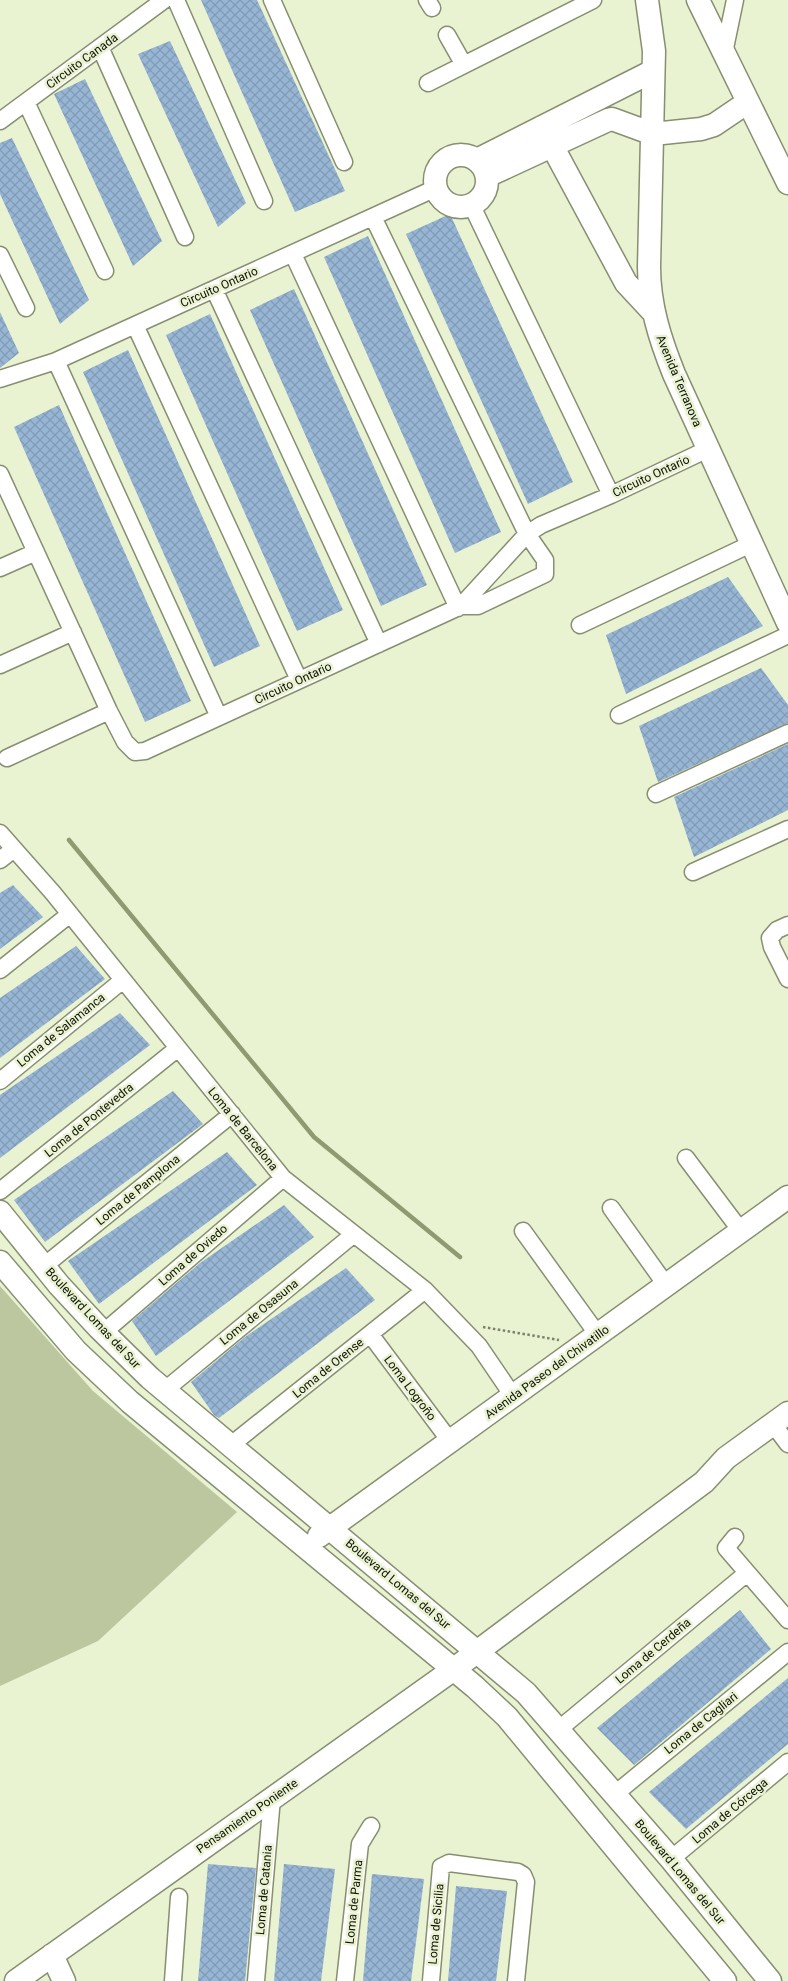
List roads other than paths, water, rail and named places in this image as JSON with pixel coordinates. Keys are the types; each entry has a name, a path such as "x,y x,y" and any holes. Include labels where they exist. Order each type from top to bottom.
{"street":[{"name":"Circuito Canada","path":"0,121 164,0"},
{"path":"176,0 264,201"},
{"path":"272,0 344,162"},
{"path":"428,83 593,0"},
{"name":"Avenida Terranova","path":"647,0 654,51 649,267 649,287 653,312 660,339 674,374 788,624"},
{"path":"698,0 788,183"},
{"path":"724,53 735,0"},
{"path":"448,35 464,66"},
{"path":"100,47 185,237"},
{"path":"482,168 547,137 653,71"},
{"path":"26,102 105,272"},
{"path":"547,137 612,119 653,134 701,129 714,125 748,102"},
{"path":"547,137 626,283 653,312"},
{"path":"464,154 482,168 484,194 477,201 459,207 449,204 441,197 436,188 437,173 444,161 452,156 464,154"},
{"name":"Circuito Ontario","path":"0,379 56,361 436,188"},
{"path":"472,204 611,495"},
{"path":"293,254 460,607 478,606 546,574 545,560 527,534 372,217"},
{"path":"0,255 26,308"},
{"path":"214,289 379,644"},
{"path":"135,325 299,680"},
{"path":"56,361 220,717"},
{"name":"Circuito Ontario","path":"0,474 125,742 135,752 145,751 460,607 527,534 541,525 611,495 708,449"},
{"path":"580,626 752,544"},
{"path":"0,568 36,552"},
{"path":"0,665 73,632"},
{"path":"619,715 788,634"},
{"path":"7,758 110,711"},
{"path":"656,794 788,733"},
{"path":"692,872 788,829"},
{"name":"Loma de Barcelona","path":"0,833 70,914 283,1178 425,1290 479,1346 513,1396"},
{"path":"0,860 14,849"},
{"path":"0,970 70,914"},
{"path":"788,925 777,930 770,938 772,947 788,979"},
{"name":"Loma de Salamanca","path":"0,1081 123,980"},
{"name":"Loma de Pontevedra","path":"0,1191 178,1048"},
{"name":"Loma de Pamplona","path":"44,1266 232,1114"},
{"path":"686,1158 741,1231"},
{"name":"Loma de Oviedo","path":"104,1332 283,1178"},
{"name":"Avenida Paseo del Chivatillo","path":"305,1546 788,1197"},
{"path":"611,1208 666,1285"},
{"name":"Boulevard Lomas del Sur","path":"0,1212 44,1266 104,1332 165,1390 526,1693 671,1859 770,1981"},
{"path":"523,1231 591,1339"},
{"name":"Loma de Osasuna","path":"165,1390 354,1234"},
{"path":"0,1262 76,1351 109,1383 454,1669 507,1717 724,1981"},
{"name":"Loma de Orense","path":"231,1445 425,1290"},
{"name":"Loma Logroño","path":"370,1334 450,1441"},
{"path":"478,1651 704,1482 726,1458 781,1418 788,1444"},
{"path":"735,1538 726,1548 788,1620"},
{"name":"Loma de Cerdeña","path":"558,1730 747,1573"},
{"name":"Pensamiento Poniente","path":"16,1981 43,1967 272,1798 478,1651"},
{"name":"Loma de Cagliari","path":"614,1794 788,1652"},
{"name":"Loma de Córcega","path":"671,1859 788,1762"},
{"name":"Loma de Catania","path":"256,1981 272,1798"},
{"name":"Loma de Parma","path":"346,1981 360,1844 371,1826"},
{"name":"Loma de Sicilia","path":"431,1981 441,1867 449,1863 518,1872 523,1875 526,1882 516,1981"},
{"path":"173,1981 179,1897"},
{"path":"43,1967 64,1981"}],"waterway":[{"path":"69,840 314,1137 460,1257"}]}
